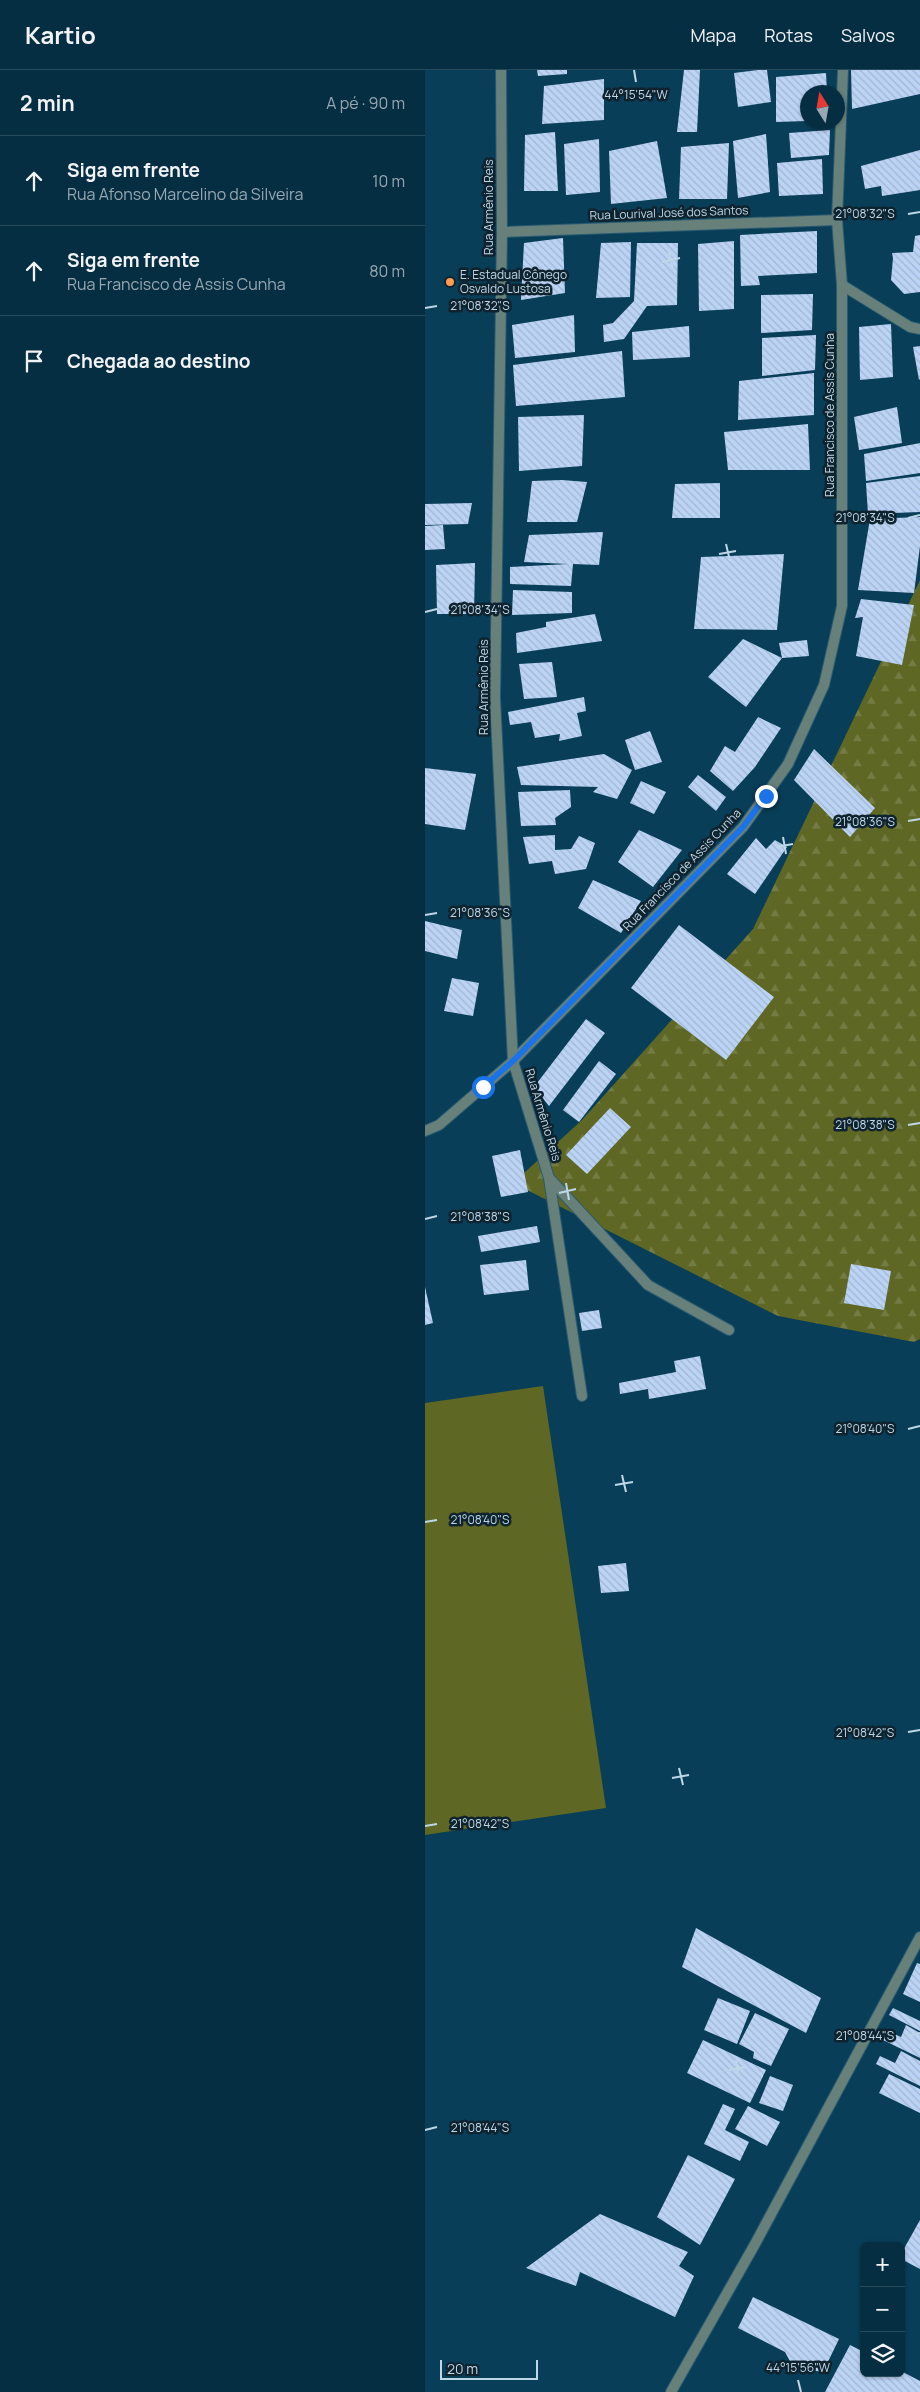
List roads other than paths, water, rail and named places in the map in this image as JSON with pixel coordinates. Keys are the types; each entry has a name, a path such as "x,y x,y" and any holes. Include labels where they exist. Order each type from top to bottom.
{"street":[{"name":"Rua Armênio Reis","path":"501,70 503,232 495,698 513,1061 549,1178 582,1396"},
{"name":"Rua Francisco de Assis Cunha","path":"425,1131 439,1125 513,1061 743,827 788,764 824,685 842,606 842,285 837,220 843,70"},
{"name":"Rua Lourival José dos Santos","path":"503,232 837,220"},
{"path":"842,285 910,327 920,329"},
{"name":"Rua Armênio Reis","path":"549,1178 648,1285 729,1330"},
{"path":"671,2392 755,2244 920,1937"}],"place":[{"name":"E. Estadual Cônego Osvaldo Lustosa","path":"450,282"}]}
